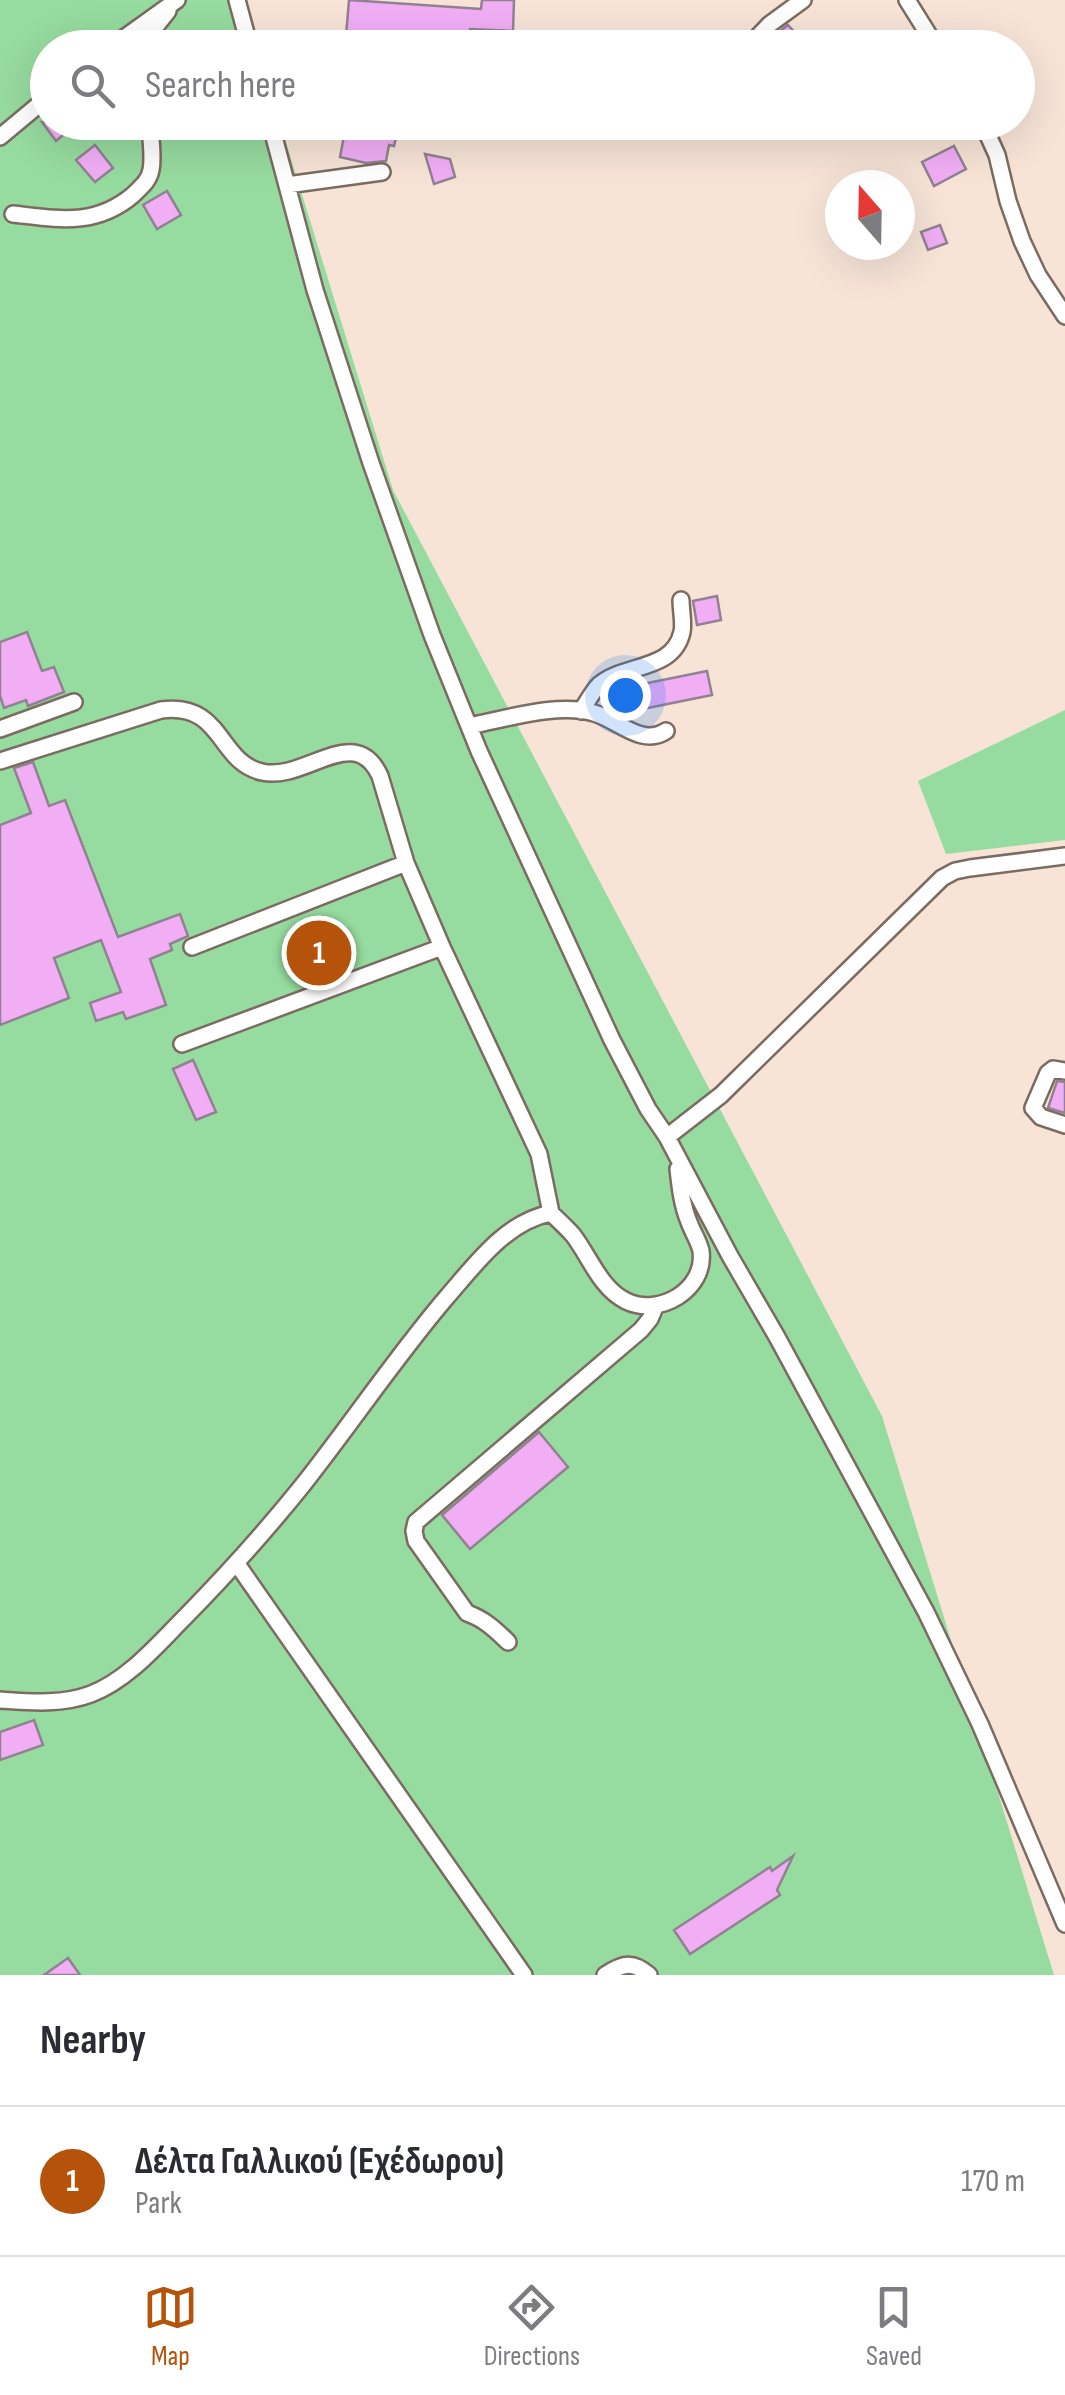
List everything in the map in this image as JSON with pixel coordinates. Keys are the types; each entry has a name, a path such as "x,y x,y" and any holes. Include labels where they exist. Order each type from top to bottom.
{"street":[{"path":"237,0 245,30"},
{"path":"764,30 802,0"},
{"path":"907,0 926,30"},
{"path":"135,30 175,2"},
{"path":"154,30 175,2"},
{"path":"0,137 30,112"},
{"path":"13,214 68,220 108,211 126,200 151,174 150,140"},
{"path":"275,140 315,290 371,463 469,726 612,1040 926,1612 988,1741 1065,1924"},
{"path":"990,140 1022,242 1064,314"},
{"path":"287,185 382,172"},
{"path":"581,712 598,686 664,660 682,633 681,600"},
{"path":"0,730 74,702"},
{"path":"0,761 160,710 174,709 204,718 240,760 261,772 286,772 340,753 364,754 380,776 406,863 442,947 539,1154 551,1214 575,1238 608,1288 623,1300 640,1306 654,1307 674,1300 691,1286 700,1266 701,1250 681,1196 677,1157"},
{"path":"469,726 565,709 594,713 645,736 657,737 666,731"},
{"path":"31,718 42,749"},
{"path":"667,1137 722,1094 942,878 970,868 1065,856"},
{"path":"192,947 406,863"},
{"path":"182,1044 442,947"},
{"path":"1065,1071 1053,1069 1048,1073 1033,1108 1042,1117 1065,1126"},
{"path":"0,1700 34,1703 72,1699 92,1694 130,1670 237,1564 303,1485 427,1320 479,1261 513,1228 536,1216 551,1214"},
{"path":"508,1642 491,1625 467,1613 416,1541 416,1522 641,1330 654,1307"},
{"path":"237,1564 524,1975"},
{"path":"605,1975 624,1965 639,1966 649,1975"}],"green space":[{"path":"0,0 243,0 252,30 30,30 30,140 285,140 393,490 882,1416 1054,1975 0,1975"},
{"path":"1065,710 1065,840 946,854 918,781"}],"building":[{"path":"349,0 481,9 482,0 514,0 513,30 346,30"},
{"path":"343,140 395,140 394,146 389,145 386,161 366,163 340,157"},
{"path":"95,145 113,168 95,182 76,160"},
{"path":"954,146 966,169 934,186 922,162"},
{"path":"425,154 450,159 455,177 434,184"},
{"path":"167,191 181,215 157,229 143,205"},
{"path":"940,225 947,243 928,250 921,232"},
{"path":"717,596 721,620 697,625 693,601"},
{"path":"27,632 42,671 54,667 64,692 28,706 26,700 4,708 0,696 0,642"},
{"path":"707,671 712,695 633,711 628,687"},
{"path":"33,762 49,806 65,800 118,937 180,914 188,936 170,944 172,950 150,959 166,1005 126,1019 123,1012 96,1021 90,1003 121,992 101,940 54,958 69,998 0,1025 0,825 31,813 14,768"},
{"path":"193,1060 216,1112 196,1120 173,1069"},
{"path":"1057,1081 1065,1082 1065,1113 1048,1108"},
{"path":"539,1432 568,1467 470,1549 442,1515"},
{"path":"34,1720 43,1745 0,1760 0,1732"},
{"path":"793,1856 777,1890 780,1895 690,1954 674,1930"},
{"path":"68,1958 80,1975 44,1975"}],"place":[{"name":"Δέλτα Γαλλικού (Εχέδωρου)","path":"319,953"}]}
